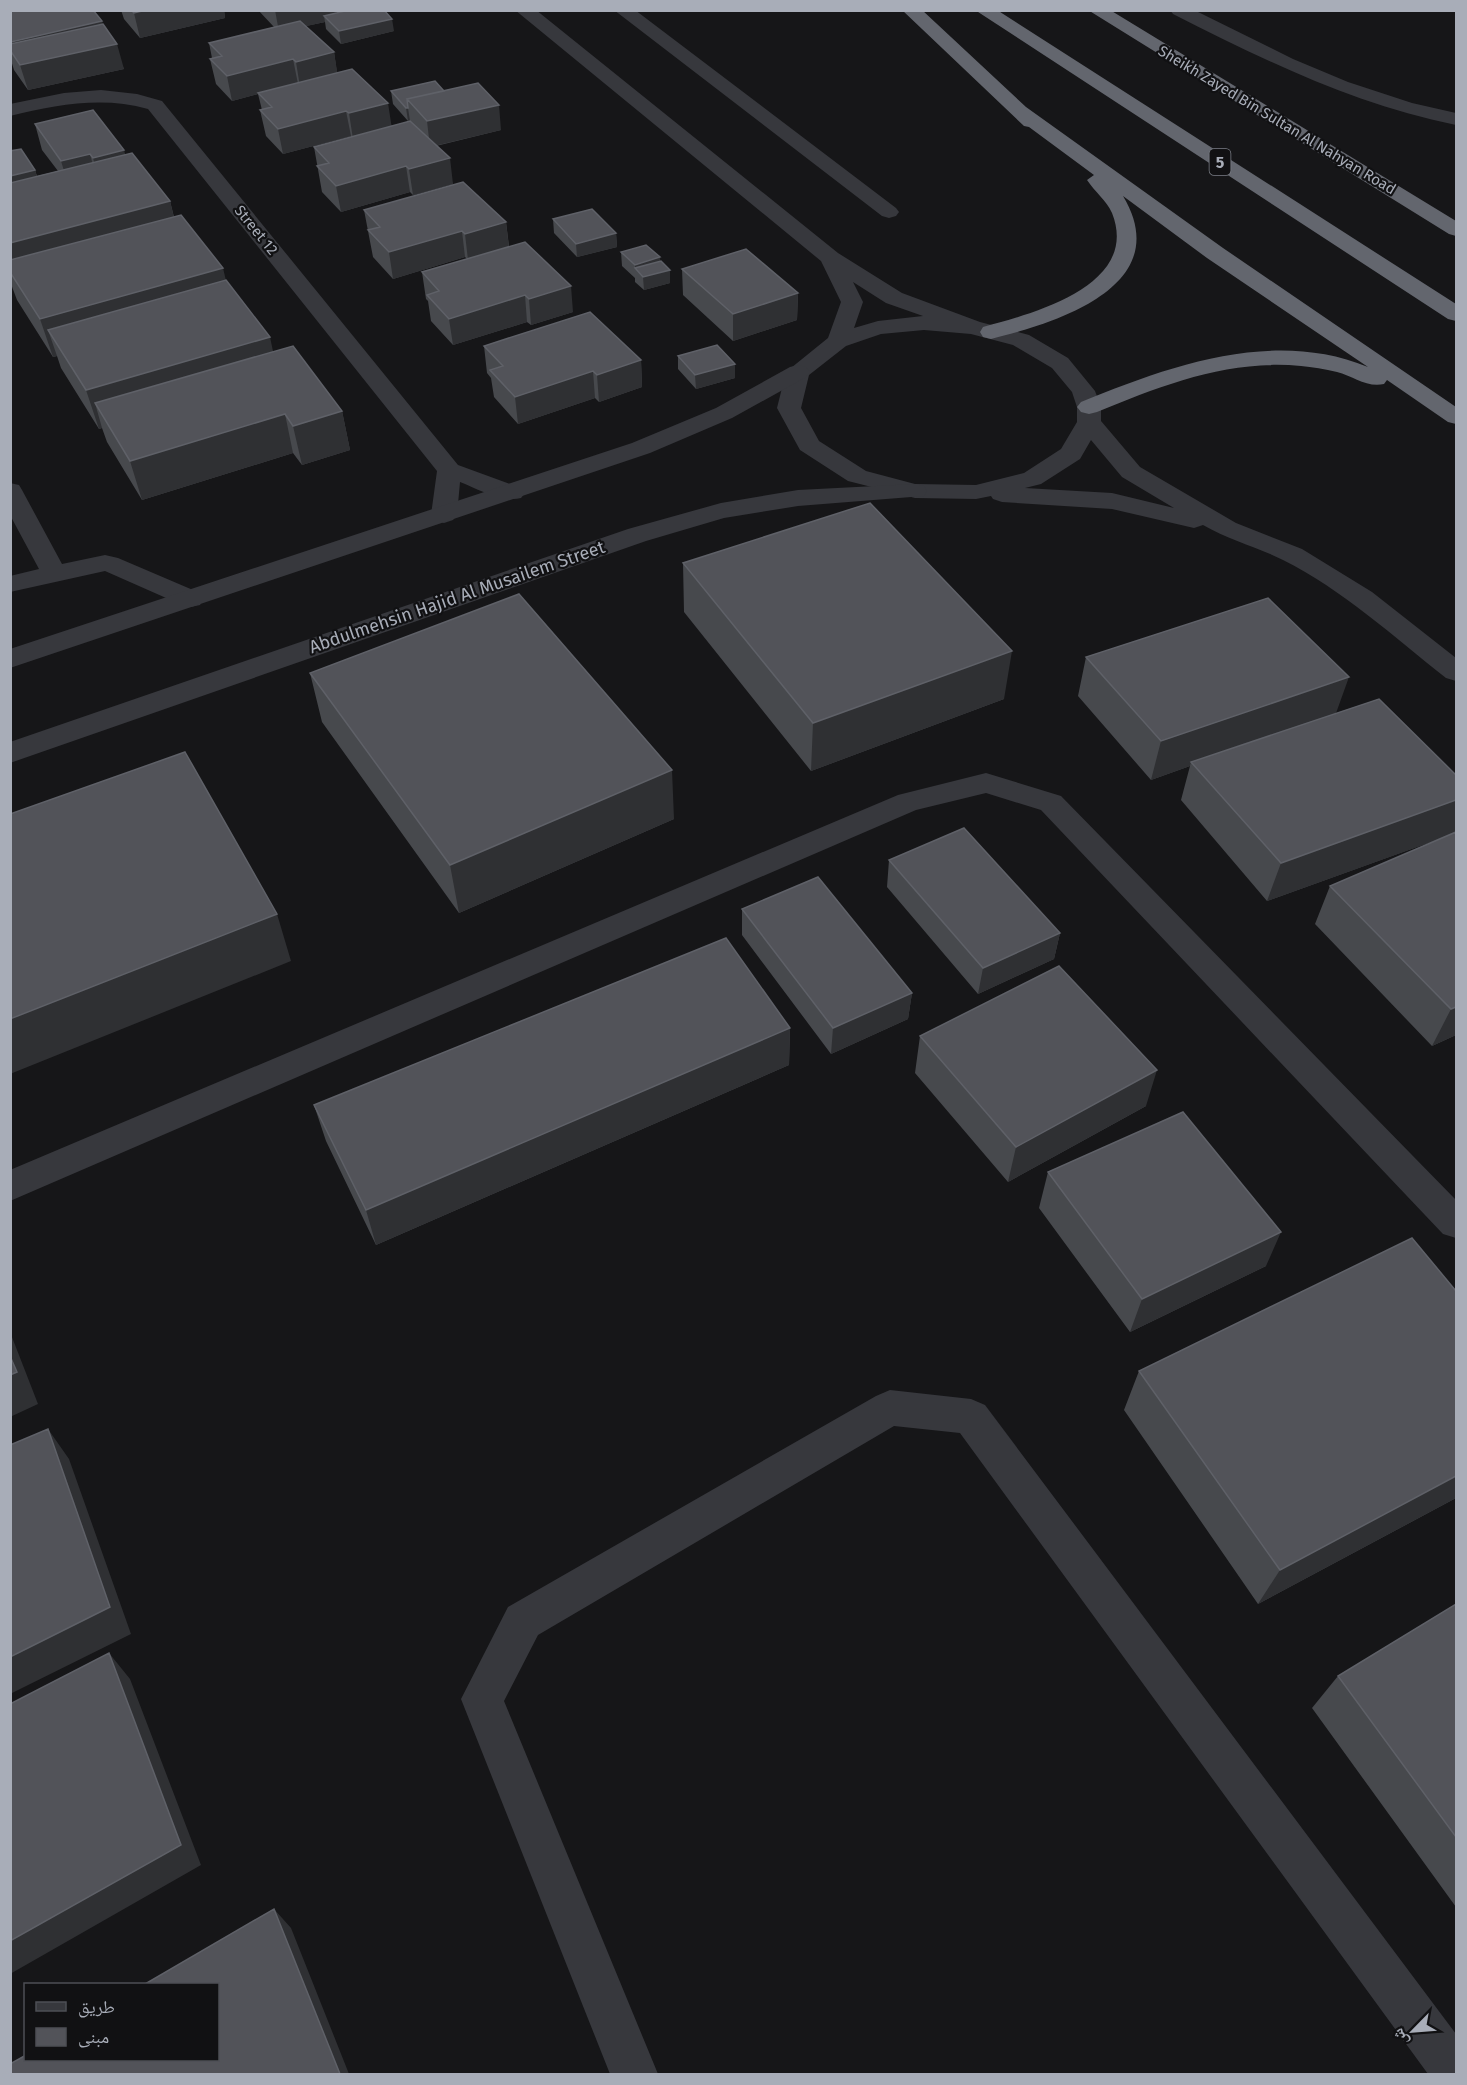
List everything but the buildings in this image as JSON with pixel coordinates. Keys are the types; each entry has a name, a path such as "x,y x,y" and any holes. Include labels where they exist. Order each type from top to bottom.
{"highway":[{"path":"911,10 1015,108 1104,185 1125,215 1127,242 1118,265 1101,287 1074,304 982,330"},
{"name":"5","path":"984,10 1456,314"},
{"name":"Sheikh Zayed Bin Sultan Al Nahyan Road","path":"1097,10 1456,230"},
{"path":"1015,108 1215,253 1456,418"},
{"path":"1089,415 1172,374 1223,361 1297,359 1335,364 1379,380 1456,418"}],"street":[{"path":"524,10 830,258 894,298 982,330 1021,340 1060,363 1083,391 1089,415 1131,472 1227,528 1293,555 1363,598 1456,672"},
{"path":"623,10 889,212"},
{"path":"1179,10 1234,39 1330,81 1399,105 1456,119"},
{"name":"Street 12","path":"10,110 81,97 135,98 155,105 449,470"},
{"path":"830,258 852,302 838,341"},
{"path":"10,659 512,493 672,435 724,413 798,372 838,341 878,328 924,323 982,330"},
{"path":"798,372 789,408 809,445 856,476 915,491 976,492 1112,501 1227,528"},
{"path":"976,492 1032,479 1071,454 1089,415"},
{"path":"444,515 449,470 512,493"},
{"path":"10,490 54,573"},
{"name":"Abdulmehsin Hajid Al Musailem Street","path":"10,753 637,535 721,511 798,498 915,491"},
{"path":"10,584 105,563 118,566 191,599"},
{"path":"10,1186 908,802 986,783 1051,803 1456,1223"},
{"path":"634,2074 482,1699 523,1621 890,1408 971,1417 1456,2073"}]}
